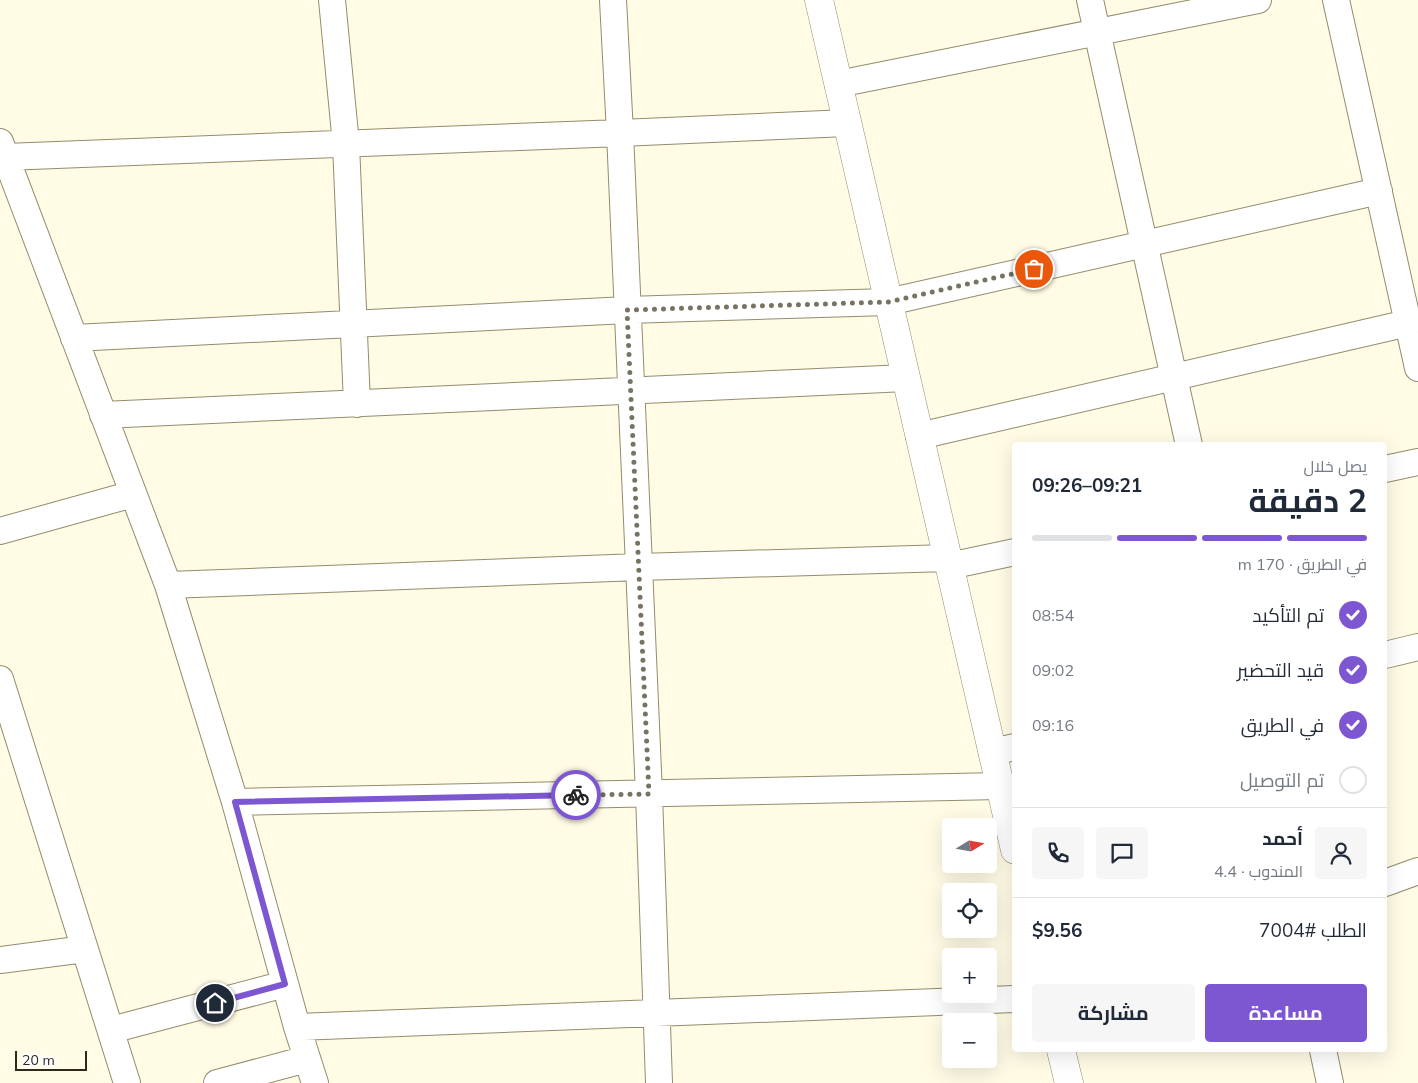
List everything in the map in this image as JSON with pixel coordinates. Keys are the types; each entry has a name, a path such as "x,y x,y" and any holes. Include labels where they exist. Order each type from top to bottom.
{"street":[{"path":"332,0 346,144 357,404"},
{"path":"613,0 649,794 659,1083"},
{"path":"819,0 948,562 1004,750 1000,786 1012,837"},
{"path":"1090,0 1187,442"},
{"path":"838,84 1258,0"},
{"path":"1336,0 1418,368"},
{"path":"217,1083 311,1071 297,1028 235,802 168,585 3,149 346,144 847,122"},
{"path":"74,338 627,310 888,302 1379,191"},
{"path":"919,436 1408,323"},
{"path":"103,415 906,378"},
{"path":"1387,469 1418,462"},
{"path":"0,531 133,494"},
{"path":"168,585 638,567 948,562 1012,552"},
{"path":"1387,655 1418,647"},
{"path":"0,679 127,1083"},
{"path":"235,802 1000,786"},
{"path":"1387,882 1418,871"},
{"path":"0,960 85,949"},
{"path":"111,1030 285,984"},
{"path":"297,1028 1012,999"},
{"path":"1061,1052 1068,1083"},
{"path":"1323,1052 1330,1083"}],"way so far":[{"path":"576,795 649,794 627,310 888,302 1034,269"}],"route":[{"path":"215,1003 285,984 235,802 576,795"}]}
